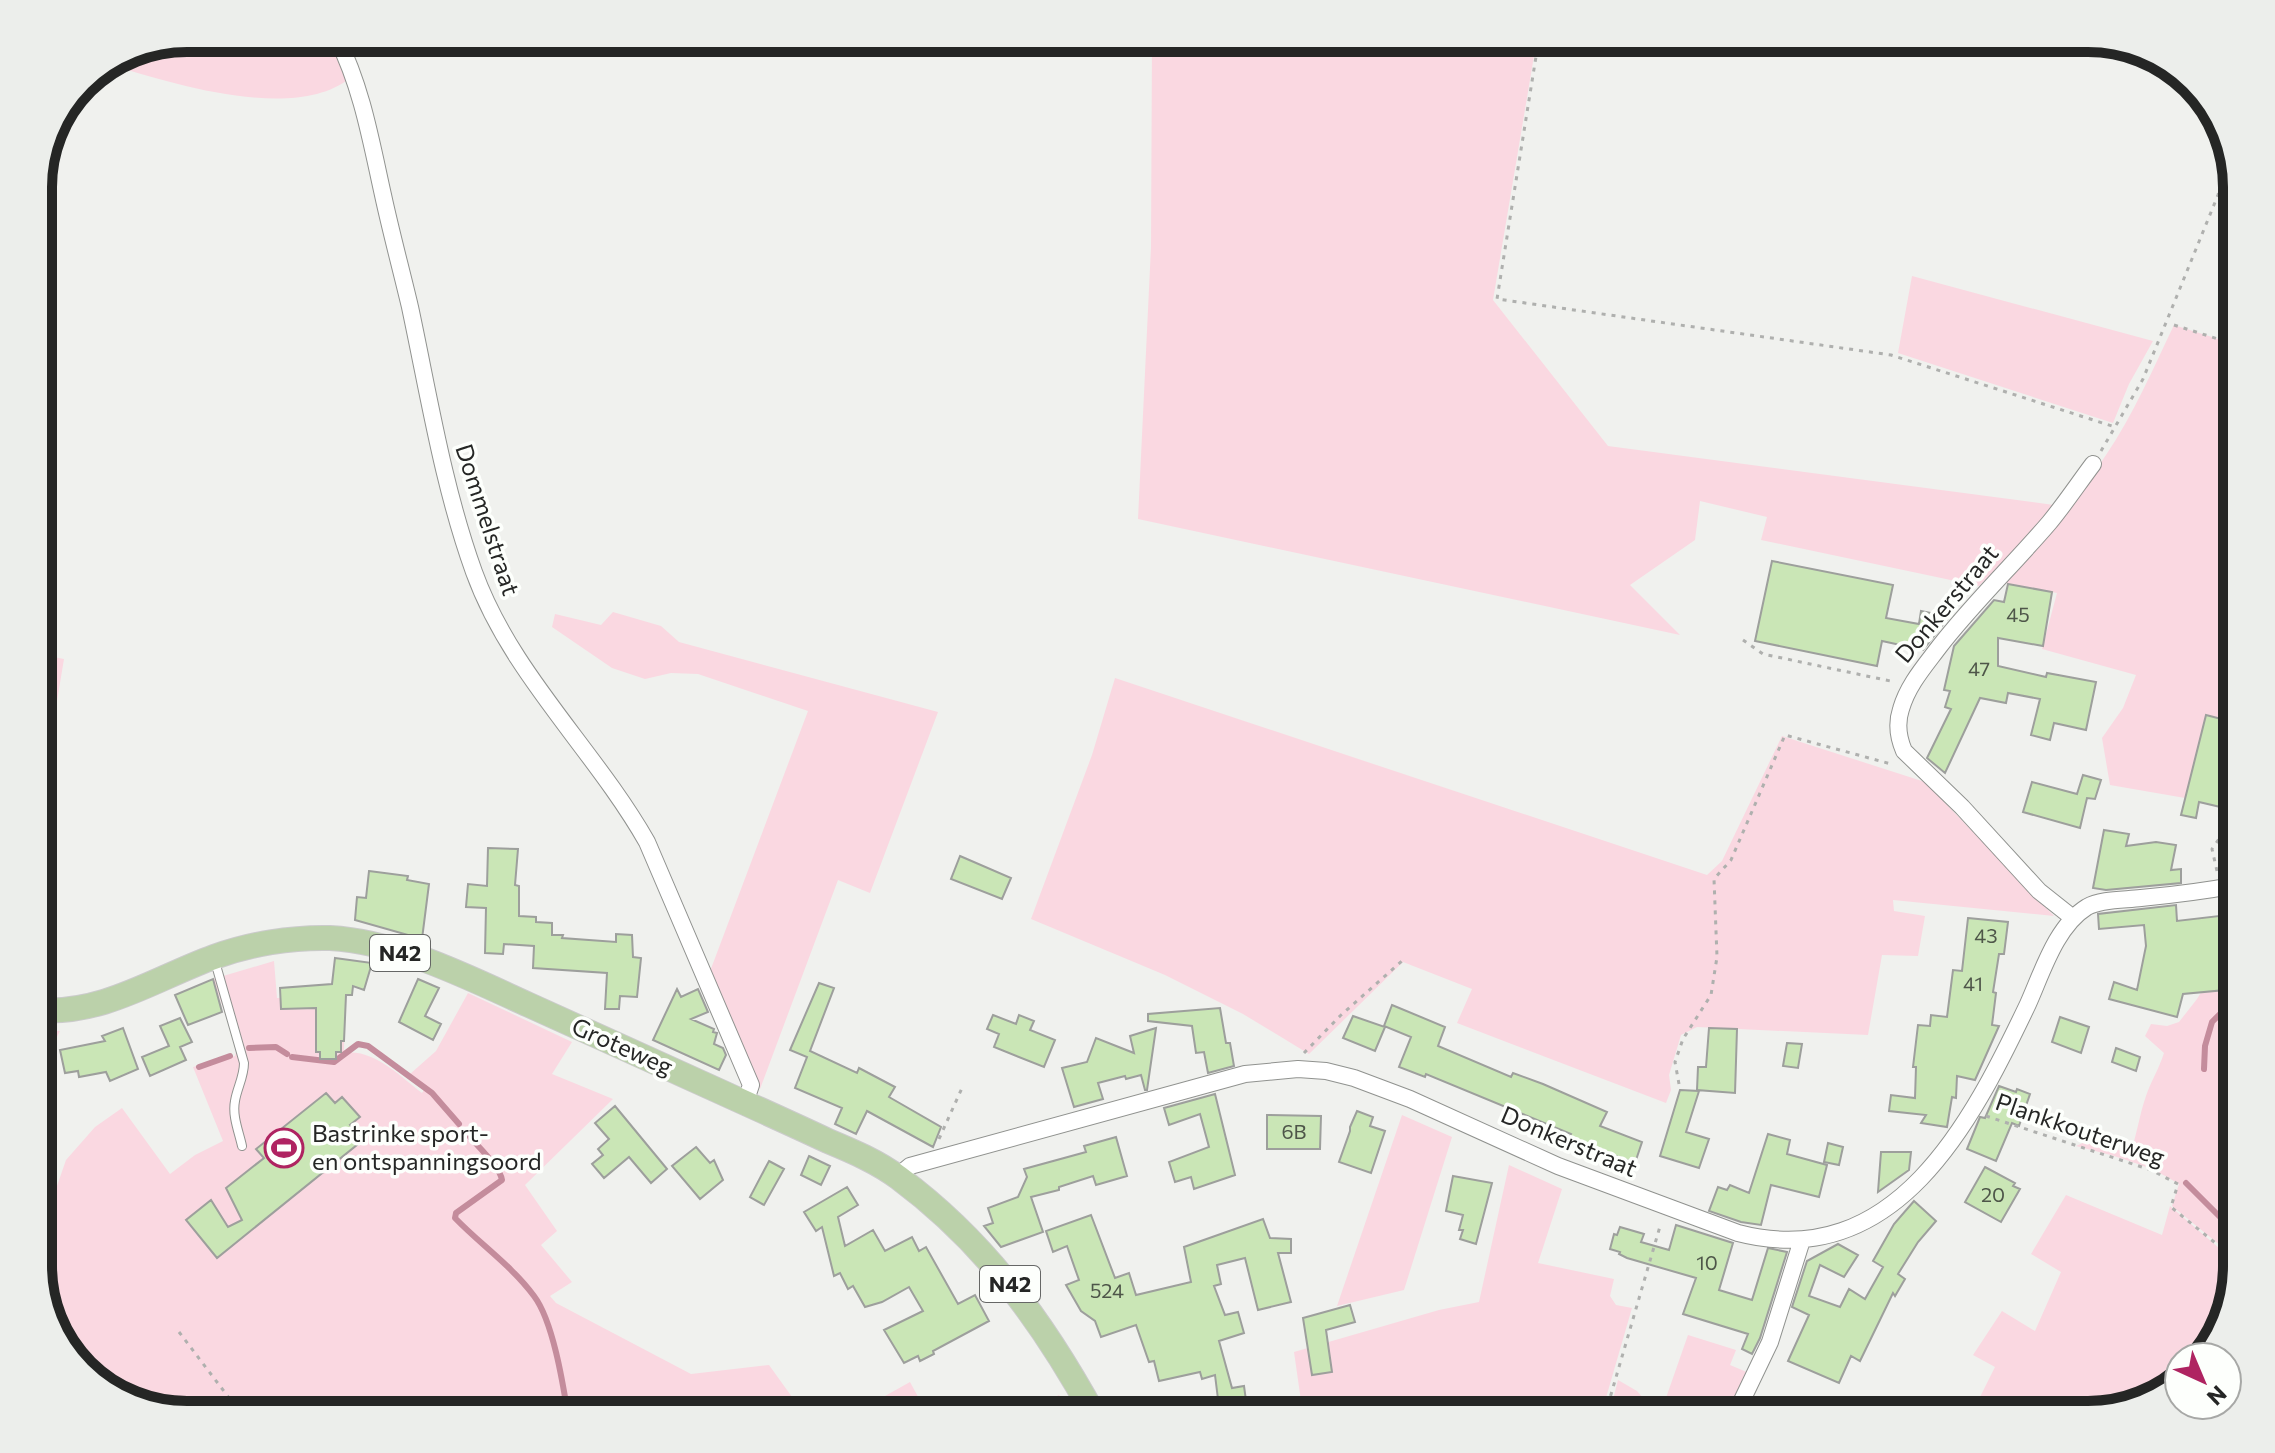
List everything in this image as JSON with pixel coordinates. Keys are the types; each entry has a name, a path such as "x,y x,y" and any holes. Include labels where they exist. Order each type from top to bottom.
{"main road":[{"name":"Groteweg","path":"52,1010 98,1005 214,957 263,944 329,938 416,957 745,1103 898,1176 978,1247 1020,1295 1063,1359 1086,1401"}],"street":[{"name":"Dommelstraat","path":"344,52 367,121 439,455 474,573 514,653 628,810 647,842 751,1085 745,1103"},
{"name":"Donkerstraat","path":"898,1176 910,1166 1245,1074 1298,1069 1326,1071 1410,1099 1558,1166 1762,1239 1802,1240 1844,1231 1876,1217 1915,1186 1939,1160 1972,1110 2058,941 2073,918 2039,891 1962,807 1904,751 1899,739 1900,711 1911,685 1967,611 2049,523 2093,464"},
{"path":"2073,918 2090,905 2223,887"},
{"path":"1742,1401 1770,1342 1802,1240"}],"lane":[{"path":"214,957 244,1063 234,1114 242,1146"}],"path":[{"path":"1537,52 1497,299 1891,355 2115,427"},
{"path":"2093,464 2143,379 2222,177"},
{"path":"2174,325 2223,341"},
{"path":"1743,640 1763,654 1911,685"},
{"path":"1679,1084 1675,1062 1683,1039 1711,995 1717,957 1714,879 1731,860 1785,735 1926,773"},
{"path":"2223,833 2212,849 2223,873"},
{"path":"1298,1069 1300,1057 1340,1016 1403,960"},
{"path":"930,1161 962,1088"},
{"name":"Plankkouterweg","path":"1972,1110 2083,1150 2151,1170 2178,1184 2171,1207 2223,1249"},
{"path":"1609,1401 1666,1207"},
{"path":"179,1332 231,1401"}],"shaded area":[{"path":"187,52 339,52 350,78 326,91 297,97 265,98 232,95 123,69 161,55"},
{"path":"1152,52 1535,52 1493,300 1608,446 2054,505 2036,529 1979,586 1761,540 1767,517 1700,501 1695,540 1630,585 1680,635 1138,519 1151,247"},
{"path":"1912,276 2153,341 2129,384 2113,423 1898,353"},
{"path":"2174,325 2223,341 2223,743 2185,798 2110,785 2102,738 2123,708 2136,675 2042,649 2057,593 1999,582 2069,505 2106,455 2134,408"},
{"path":"613,612 661,626 679,642 938,712 870,893 838,880 760,1089 709,974 808,711 698,674 671,673 645,679 612,668 552,627 555,614 601,625"},
{"path":"52,657 64,659 52,731"},
{"path":"1115,678 1707,875 1722,861 1782,736 1925,782 2054,916 1893,900 1894,911 1925,916 1918,956 1882,955 1868,1035 1697,1027 1681,1035 1669,1075 1671,1090 1666,1103 1457,1023 1472,989 1403,962 1309,1054 1243,1014 1165,975 1031,919 1092,755"},
{"path":"2223,957 2223,1248 2172,1206 2179,1184 2142,1166 2076,1146 2089,1140 2130,1154 2146,1096 2164,1053 2145,1036 2151,1024 2167,1026 2179,1022"},
{"path":"274,961 277,998 343,995 344,1053 376,1059 422,1093 426,1087 410,1074 436,1051 468,993 572,1042 552,1074 613,1099 525,1185 557,1231 541,1245 572,1282 550,1296 556,1303 691,1374 769,1365 795,1401 187,1401 144,1394 112,1378 80,1348 62,1318 52,1275 52,1200 66,1160 95,1127 122,1108 170,1174 195,1155 223,1141 193,1067 235,1056 237,1048 213,979"},
{"path":"52,1031 60,1031 52,1046"},
{"path":"1402,1115 1452,1137 1404,1290 1337,1306"},
{"path":"1509,1165 1562,1189 1538,1263 1614,1279 1610,1296 1616,1305 1632,1308 1605,1401 1301,1401 1294,1352 1439,1310 1479,1302"},
{"path":"2066,1195 2162,1235 2170,1206 2223,1252 2222,1284 2209,1326 2200,1341 2163,1341 2163,1378 2148,1387 2106,1400 1978,1401 1995,1367 1973,1355 2002,1311 2035,1331 2061,1272 2031,1254"},
{"path":"1688,1335 1736,1350 1730,1365 1749,1373 1736,1401 1665,1401"},
{"path":"1618,1380 1637,1391 1646,1401 1613,1401"},
{"path":"910,1382 920,1401 876,1401"},
{"path":"1059,1395 1063,1401 1047,1401"}],"building":[{"path":"1772,561 1893,585 1886,618 1919,624 1921,611 1949,617 1923,650 1882,641 1877,666 1755,641"},
{"path":"2008,584 2052,592 2043,646 1998,638 1998,666 2046,677 2047,673 2096,682 2086,730 2054,723 2050,740 2031,735 2040,699 2008,693 2006,703 1980,698 1945,773 1927,758 1951,709 1945,707 1950,691 1944,690 1954,646 1994,600 2004,602"},
{"path":"2206,715 2223,719 2223,808 2199,802 2196,818 2181,815"},
{"path":"2083,775 2101,780 2095,799 2087,798 2080,828 2023,812 2032,782 2077,794"},
{"path":"2104,830 2129,834 2126,846 2156,842 2176,845 2171,870 2181,869 2181,883 2106,890 2093,888"},
{"path":"488,848 518,849 515,885 519,886 519,916 536,917 536,922 552,923 552,935 563,935 562,938 616,942 616,934 632,935 633,957 641,958 637,997 620,996 619,1009 605,1009 607,973 533,968 534,946 504,944 503,954 485,953 486,908 466,907 468,884 487,886"},
{"path":"960,856 1011,878 1002,899 951,879"},
{"path":"369,871 408,876 407,880 429,884 422,939 355,920 357,897 366,898"},
{"path":"2176,905 2177,921 2223,916 2223,990 2183,994 2177,1017 2109,999 2114,982 2137,990 2146,946 2144,925 2099,929 2098,914"},
{"path":"1968,918 2008,922 2004,954 1999,954 1993,992 1996,993 1992,1025 1999,1026 1975,1080 1957,1076 1956,1098 1952,1097 1947,1127 1921,1123 1926,1115 1889,1111 1891,1095 1915,1098 1916,1067 1913,1067 1918,1025 1930,1026 1931,1015 1947,1017 1953,970 1962,971"},
{"path":"335,958 372,963 364,990 353,986 352,995 346,995 341,1052 336,1052 336,1059 320,1059 320,1052 316,1052 316,1008 281,1009 280,988 332,984"},
{"path":"213,979 222,1012 188,1025 175,995"},
{"path":"418,979 439,988 425,1016 441,1024 433,1040 399,1022"},
{"path":"819,983 834,988 810,1051 857,1073 859,1068 895,1087 889,1097 941,1127 933,1147 867,1111 856,1134 835,1124 842,1108 795,1088 807,1057 790,1050"},
{"path":"677,989 681,997 698,989 708,1012 691,1019 717,1033 714,1044 723,1048 726,1055 719,1070 653,1040"},
{"path":"1392,1005 1445,1027 1438,1046 1511,1077 1513,1073 1543,1084 1607,1112 1600,1126 1642,1142 1635,1163 1584,1147 1568,1140 1571,1134 1426,1074 1425,1077 1399,1067 1411,1037 1384,1026"},
{"path":"1220,1008 1234,1066 1208,1073 1204,1052 1196,1053 1192,1026 1148,1021 1148,1014"},
{"path":"993,1015 1016,1024 1019,1015 1034,1021 1030,1030 1055,1040 1044,1067 994,1047 999,1034 987,1029"},
{"path":"1353,1016 1385,1027 1375,1051 1343,1038"},
{"path":"2060,1017 2089,1027 2081,1053 2052,1042"},
{"path":"180,1018 192,1042 180,1047 186,1060 150,1076 142,1057 169,1046 160,1026"},
{"path":"123,1028 138,1069 110,1081 106,1072 79,1077 78,1071 65,1073 60,1050 105,1041 102,1036"},
{"path":"1156,1028 1147,1090 1141,1075 1126,1079 1125,1076 1098,1083 1103,1099 1074,1107 1062,1068 1087,1062 1096,1038 1134,1053 1130,1036"},
{"path":"1709,1028 1737,1029 1735,1093 1697,1090 1698,1067 1706,1067"},
{"path":"1787,1043 1802,1044 1798,1068 1783,1066"},
{"path":"2116,1048 2140,1057 2136,1071 2112,1062"},
{"path":"1999,1086 2030,1094 2019,1126 2012,1123 1996,1161 1967,1149 1980,1117 1985,1118"},
{"path":"1680,1090 1699,1091 1686,1132 1709,1139 1699,1168 1660,1156"},
{"path":"326,1093 335,1103 342,1097 360,1117 350,1125 363,1140 217,1258 186,1220 211,1200 228,1227 242,1220 226,1188 264,1158 256,1149"},
{"path":"1215,1094 1235,1175 1194,1189 1191,1177 1175,1182 1169,1162 1209,1147 1200,1114 1169,1125 1164,1108"},
{"path":"615,1106 667,1169 651,1183 629,1157 604,1178 592,1164 603,1155 598,1149 609,1139 595,1123"},
{"path":"1357,1111 1373,1117 1370,1126 1385,1131 1371,1173 1339,1162"},
{"path":"1267,1115 1321,1116 1320,1149 1267,1149"},
{"path":"1768,1134 1790,1140 1787,1154 1827,1165 1819,1197 1771,1185 1761,1225 1709,1211 1718,1187 1727,1190 1730,1185 1749,1193"},
{"path":"1116,1137 1127,1176 1096,1185 1093,1176 1031,1197 1043,1232 1001,1247 984,1226 993,1223 988,1208 1018,1197 1027,1177 1024,1169 1086,1152 1084,1146"},
{"path":"1828,1143 1843,1147 1839,1165 1824,1162"},
{"path":"696,1147 710,1163 714,1160 723,1180 700,1199 672,1166"},
{"path":"1881,1152 1911,1152 1909,1170 1878,1192"},
{"path":"809,1156 830,1166 821,1185 801,1175"},
{"path":"769,1161 784,1169 764,1205 750,1197"},
{"path":"1985,1167 2015,1183 2013,1186 2020,1189 2001,1222 1965,1202"},
{"path":"1453,1176 1492,1183 1476,1244 1460,1239 1463,1215 1446,1211"},
{"path":"847,1187 858,1205 838,1217 845,1246 873,1230 885,1251 912,1237 919,1251 926,1247 958,1304 975,1295 989,1321 920,1361 918,1356 904,1363 884,1330 923,1311 909,1287 882,1302 865,1307 853,1286 848,1289 840,1273 834,1276 822,1227 816,1231 804,1212"},
{"path":"1914,1201 1936,1221 1898,1274 1905,1279 1895,1296 1893,1293 1860,1361 1851,1356 1839,1383 1788,1361 1809,1315 1792,1307 1807,1261 1838,1244 1858,1255 1844,1277 1820,1265 1809,1296 1840,1307 1849,1289 1865,1299 1883,1267 1873,1261 1894,1224"},
{"path":"1091,1215 1115,1278 1129,1273 1136,1295 1191,1282 1184,1247 1263,1219 1270,1238 1291,1239 1291,1253 1278,1253 1291,1302 1258,1310 1245,1258 1217,1265 1221,1284 1214,1286 1225,1315 1238,1312 1244,1333 1219,1341 1232,1388 1244,1386 1246,1401 1218,1401 1215,1375 1202,1379 1200,1372 1159,1381 1154,1361 1149,1362 1136,1325 1101,1337 1095,1321 1081,1311 1066,1285 1079,1280 1067,1246 1053,1252 1046,1231"},
{"path":"1676,1225 1733,1243 1719,1290 1752,1300 1768,1248 1787,1252 1752,1354 1742,1349 1748,1334 1683,1314 1696,1278 1627,1258 1610,1249 1614,1234 1617,1235 1620,1227 1644,1234 1641,1242 1669,1250"},
{"path":"1350,1305 1355,1322 1326,1330 1332,1372 1312,1375 1303,1318"}],"waterway":[{"path":"2204,1069 2205,1046 2212,1022 2223,1011"},
{"path":"292,1057 334,1062 358,1044 368,1046 432,1093 459,1124"},
{"path":"249,1048 276,1047 287,1054"},
{"path":"199,1067 230,1056"},
{"path":"465,1131 492,1162 502,1180 456,1213 455,1218 516,1275 541,1307 556,1353 565,1401"},
{"path":"2186,1183 2223,1220"}],"place":[{"name":"Bastrinke sport- en ontspanningsoord","path":"284,1148"}]}
